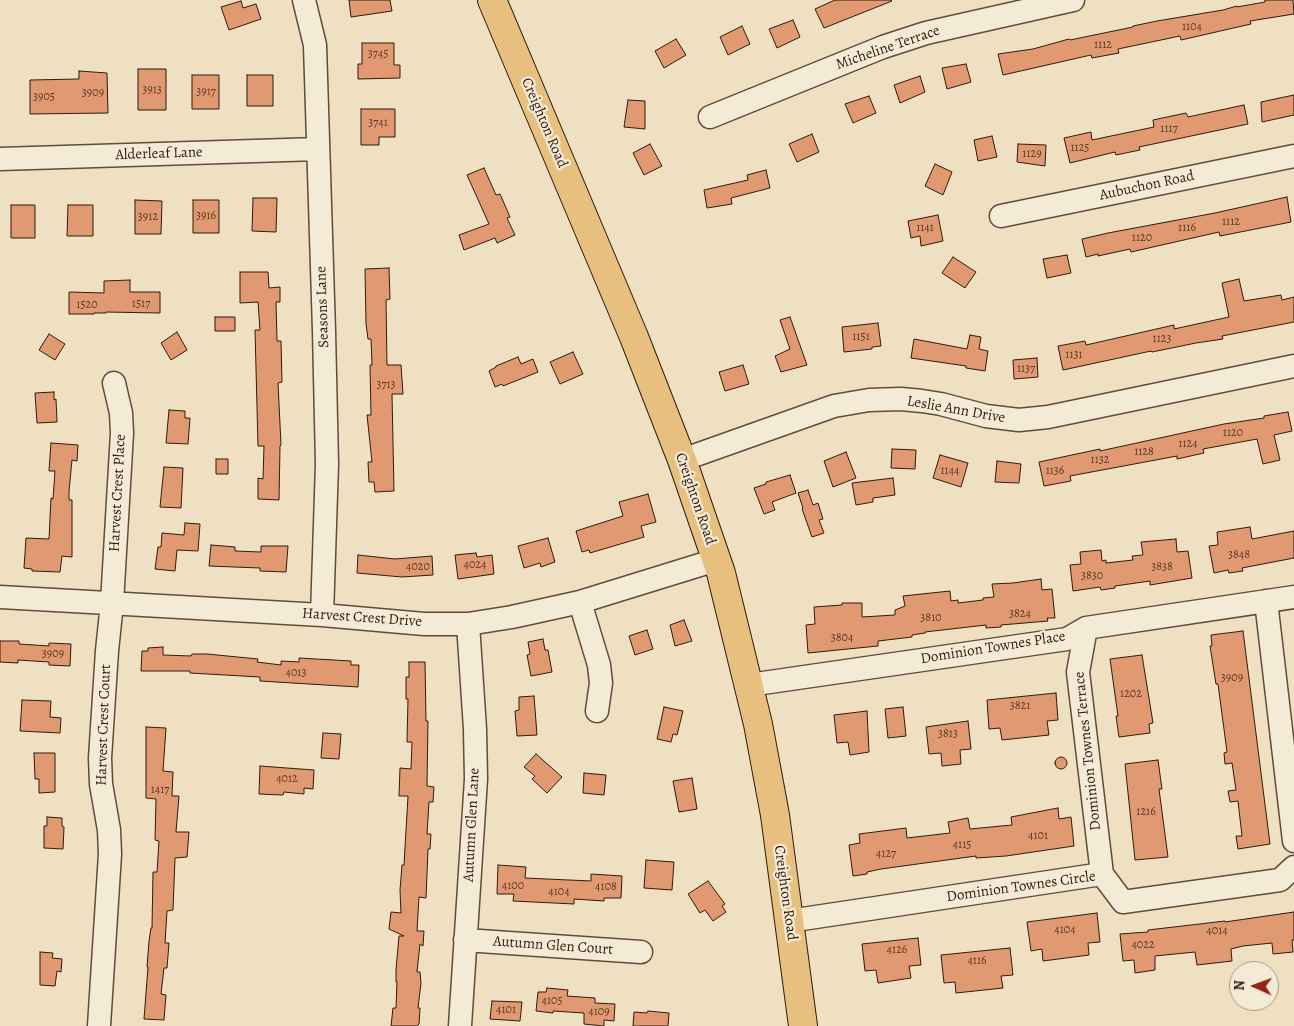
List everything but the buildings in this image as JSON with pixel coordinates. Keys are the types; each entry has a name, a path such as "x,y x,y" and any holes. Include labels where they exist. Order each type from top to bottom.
{"main road":[{"name":"Creighton Road","path":"492,0 634,337 682,460 716,560 758,724 774,815 803,1026"}],"street":[{"name":"Seasons Lane","path":"304,0 315,45 327,464 322,615"},
{"name":"Micheline Terrace","path":"710,118 883,47 926,33 1073,0"},
{"name":"Alderleaf Lane","path":"0,159 318,149"},
{"name":"Aubuchon Road","path":"1000,216 1294,156"},
{"name":"Leslie Ann Drive","path":"682,460 834,406 869,400 901,399 922,401 986,416 1019,420 1048,417 1294,366"},
{"name":"Harvest Crest Place","path":"112,603 122,433 121,413 114,383"},
{"name":"Harvest Crest Drive","path":"0,597 322,615 424,624 468,624 512,618 580,602 716,560"},
{"name":"Dominion Townes Place","path":"749,685 1066,639 1086,628 1294,597"},
{"path":"1266,601 1292,798 1294,841"},
{"path":"580,602 599,665 600,683 597,711"},
{"name":"Harvest Crest Court","path":"99,1026 110,854 109,830 101,784 100,758 112,603"},
{"name":"Autumn Glen Lane","path":"460,1026 476,779 475,730 468,624"},
{"name":"Dominion Townes Terrace","path":"1086,628 1078,672 1102,874"},
{"name":"Dominion Townes Circle","path":"789,921 1102,874 1123,902 1280,880 1294,867"},
{"name":"Autumn Glen Court","path":"465,940 641,952"}]}
